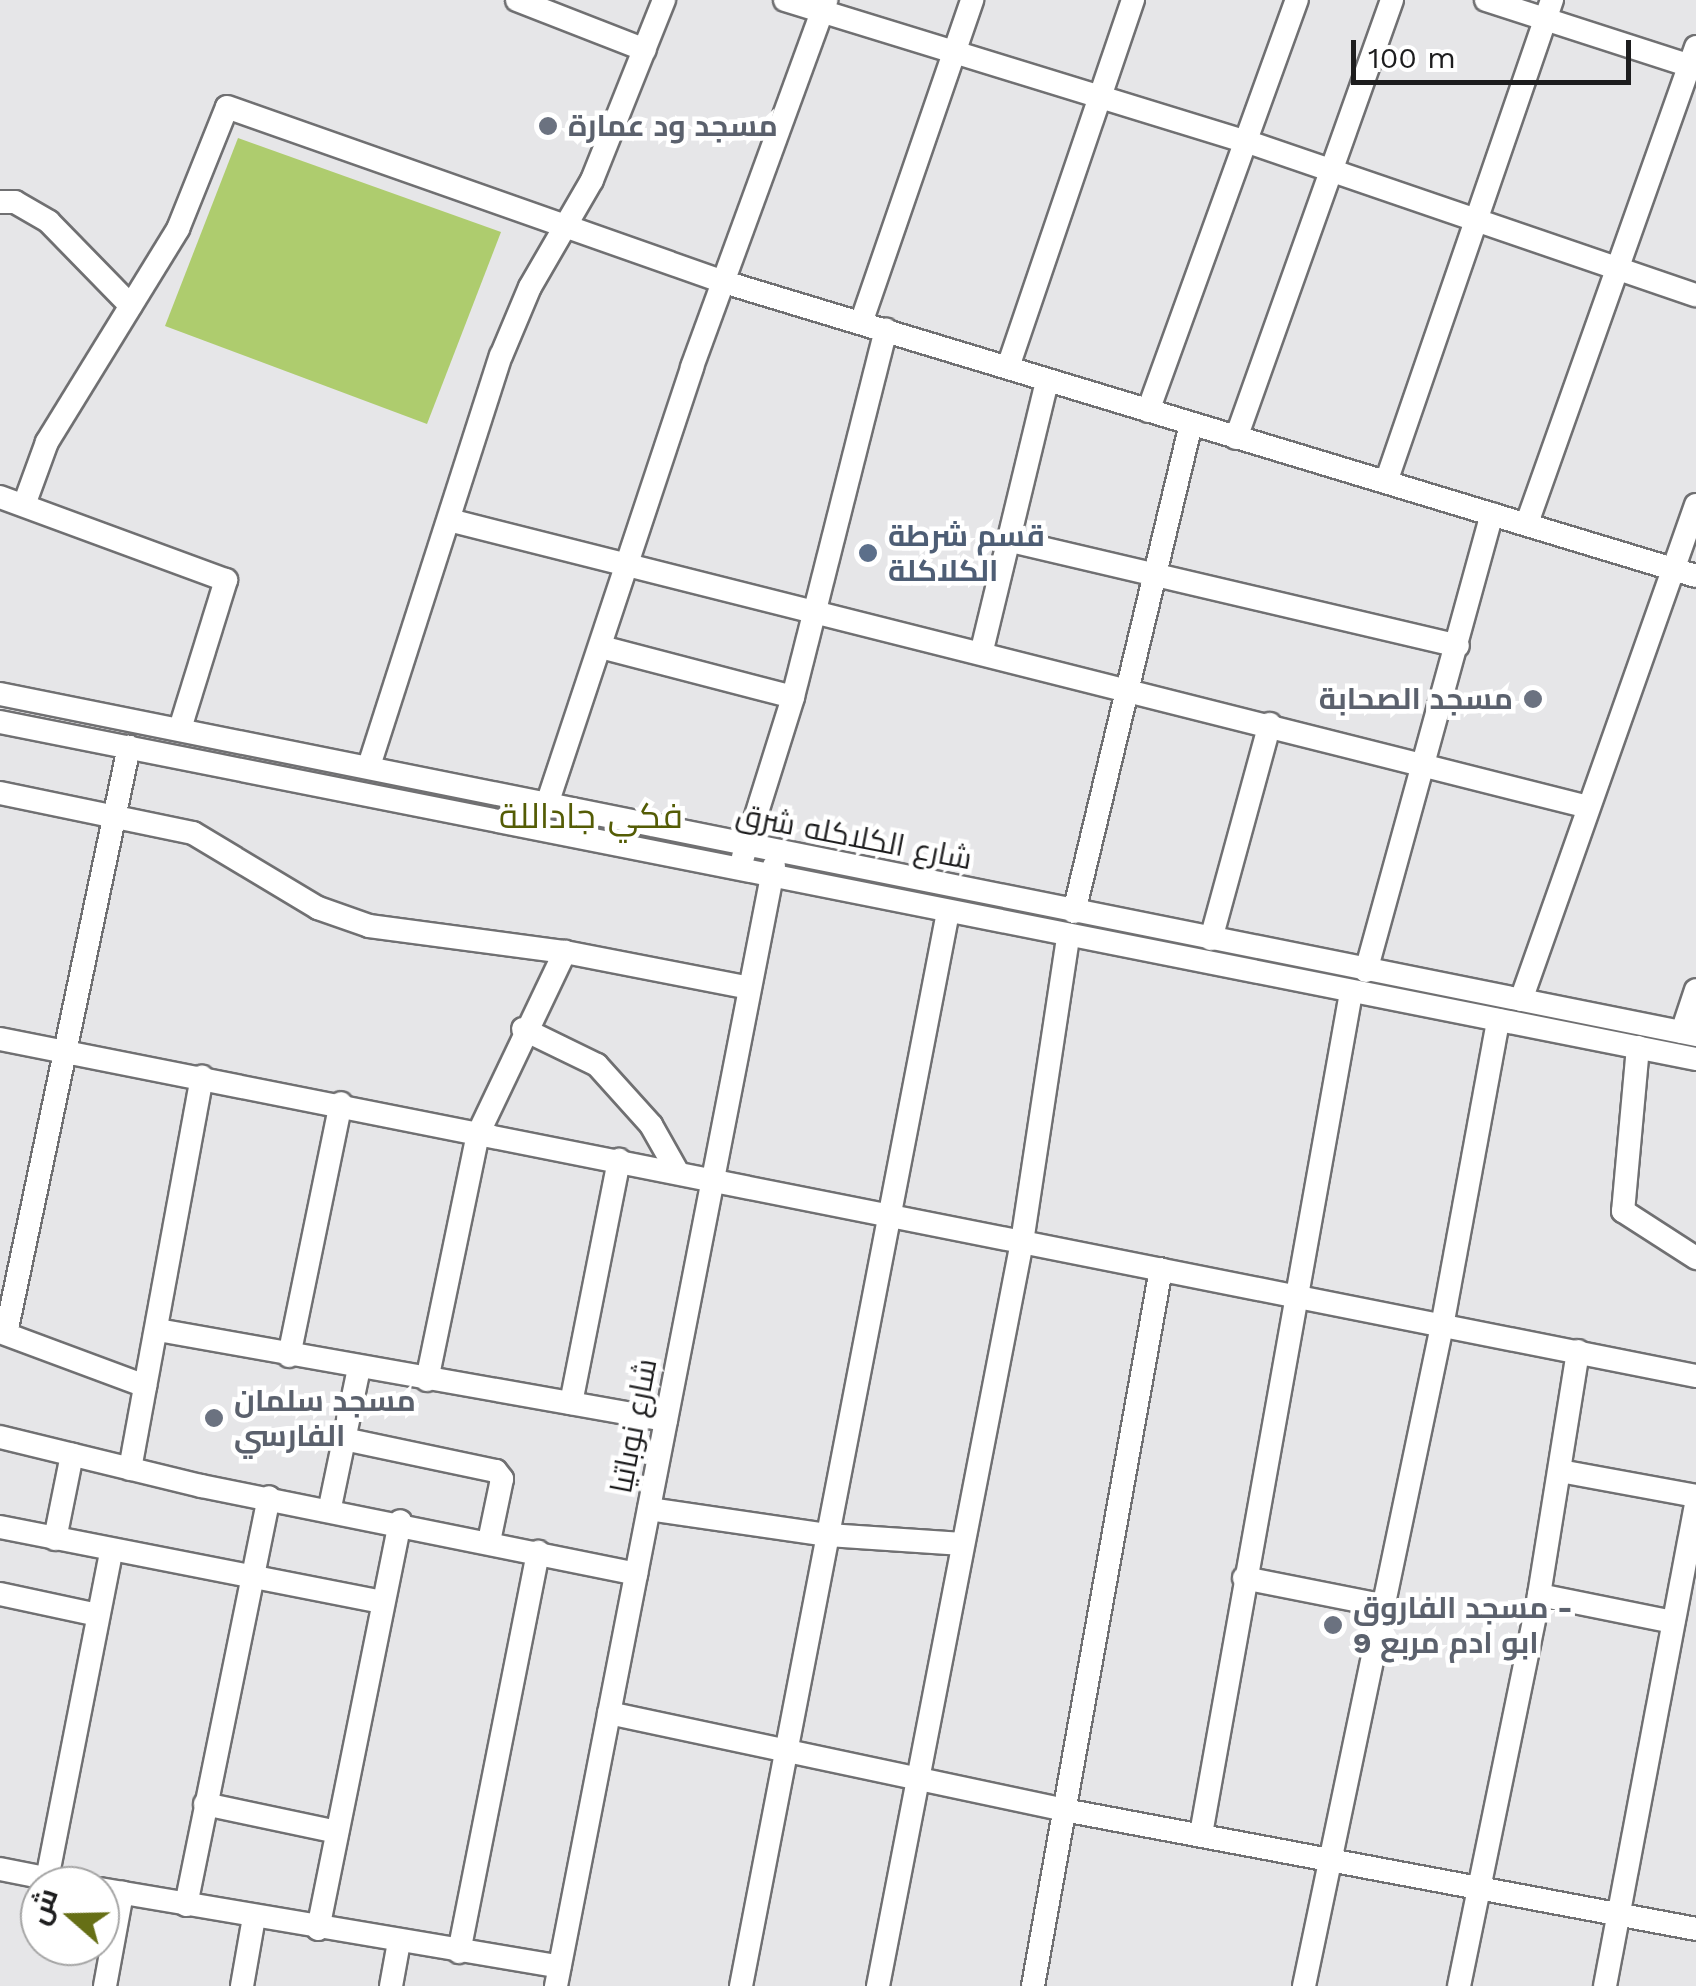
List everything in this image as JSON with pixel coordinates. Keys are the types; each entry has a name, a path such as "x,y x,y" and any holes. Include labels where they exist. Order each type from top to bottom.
{"street":[{"path":"517,0 645,50"},
{"path":"368,766 453,521 502,356 530,287 567,230 664,0"},
{"path":"785,0 824,6 953,54 1248,142 1696,295"},
{"path":"861,323 972,0"},
{"path":"1008,366 1132,0"},
{"path":"1148,411 1296,0"},
{"path":"1236,438 1392,0"},
{"path":"1486,0 1549,10 1694,60 1527,522"},
{"path":"547,804 724,282 824,6"},
{"path":"1386,482 1549,10"},
{"path":"24,505 47,442 188,209 227,106 567,230 724,282 1696,576"},
{"path":"0,202 15,202 49,222 131,306"},
{"path":"740,871 793,697 886,330"},
{"path":"982,650 1047,381"},
{"path":"1074,912 1191,424"},
{"path":"0,497 226,580 180,729"},
{"path":"1521,1000 1584,806 1696,505"},
{"path":"1366,971 1492,514"},
{"path":"453,521 982,650 1584,806"},
{"path":"1008,540 1458,646"},
{"path":"601,647 793,697"},
{"name":"شارع الكلاكله شرق","path":"0,694 1689,1033"},
{"name":"شارع الكلاكله شرق","path":"0,722 1696,1059"},
{"path":"1211,939 1270,724"},
{"path":"129,747 3,1333 145,1386"},
{"path":"0,792 214,842 318,908 369,926 565,952 750,988"},
{"name":"شارع نوباتيا","path":"558,1977 777,851"},
{"path":"740,1986 886,1216 948,912"},
{"path":"878,1986 1022,1242 1068,937"},
{"path":"427,1380 478,1134 523,1029 565,952"},
{"path":"1689,1033 1696,990"},
{"path":"1201,1834 1294,1294 1351,993"},
{"path":"1304,1986 1327,1857 1443,1320 1498,1020"},
{"path":"523,1029 597,1065 651,1126 677,1171"},
{"path":"0,1038 1161,1270 1443,1320 1696,1376"},
{"path":"1638,1047 1623,1211 1696,1258"},
{"path":"130,1469 202,1077"},
{"path":"289,1356 340,1104"},
{"path":"571,1403 619,1160"},
{"path":"1032,1986 1161,1270"},
{"path":"158,1330 666,1420"},
{"path":"1459,1986 1539,1595 1578,1351"},
{"path":"330,1507 359,1368"},
{"path":"0,1437 130,1469 400,1521 636,1574"},
{"path":"344,1439 496,1471 502,1479 489,1541"},
{"path":"55,1539 72,1456"},
{"path":"1560,1471 1696,1496"},
{"path":"186,1905 269,1497"},
{"path":"1605,1986 1696,1505"},
{"path":"648,1509 828,1535 962,1544"},
{"path":"318,1928 400,1521"},
{"path":"0,1527 111,1553 384,1602"},
{"path":"459,1952 538,1552"},
{"path":"49,1866 111,1553"},
{"path":"1244,1578 1380,1605"},
{"path":"0,1594 98,1615"},
{"path":"1539,1595 1673,1622"},
{"path":"609,1713 786,1754 1064,1810 1478,1884 1696,1929"},
{"path":"204,1804 337,1832"},
{"path":"120,1893 459,1952 558,1977"},
{"path":"242,1986 254,1918"},
{"path":"391,1986 399,1942"}],"green space":[{"path":"238,138 501,232 427,424 165,326"}],"place":[{"name":"مسجد ود عمارة","path":"548,126"},
{"name":"قسم شرطة الكلاكلة","path":"868,553"},
{"name":"مسجد الصحابة","path":"1533,699"},
{"name":"مسجد سلمان الفارسي","path":"214,1418"},
{"name":"مسجد الفاروق - ابو ادم مربع 9","path":"1333,1625"}],"district":[{"name":"فكي جاداللة","path":"591,816"}]}
